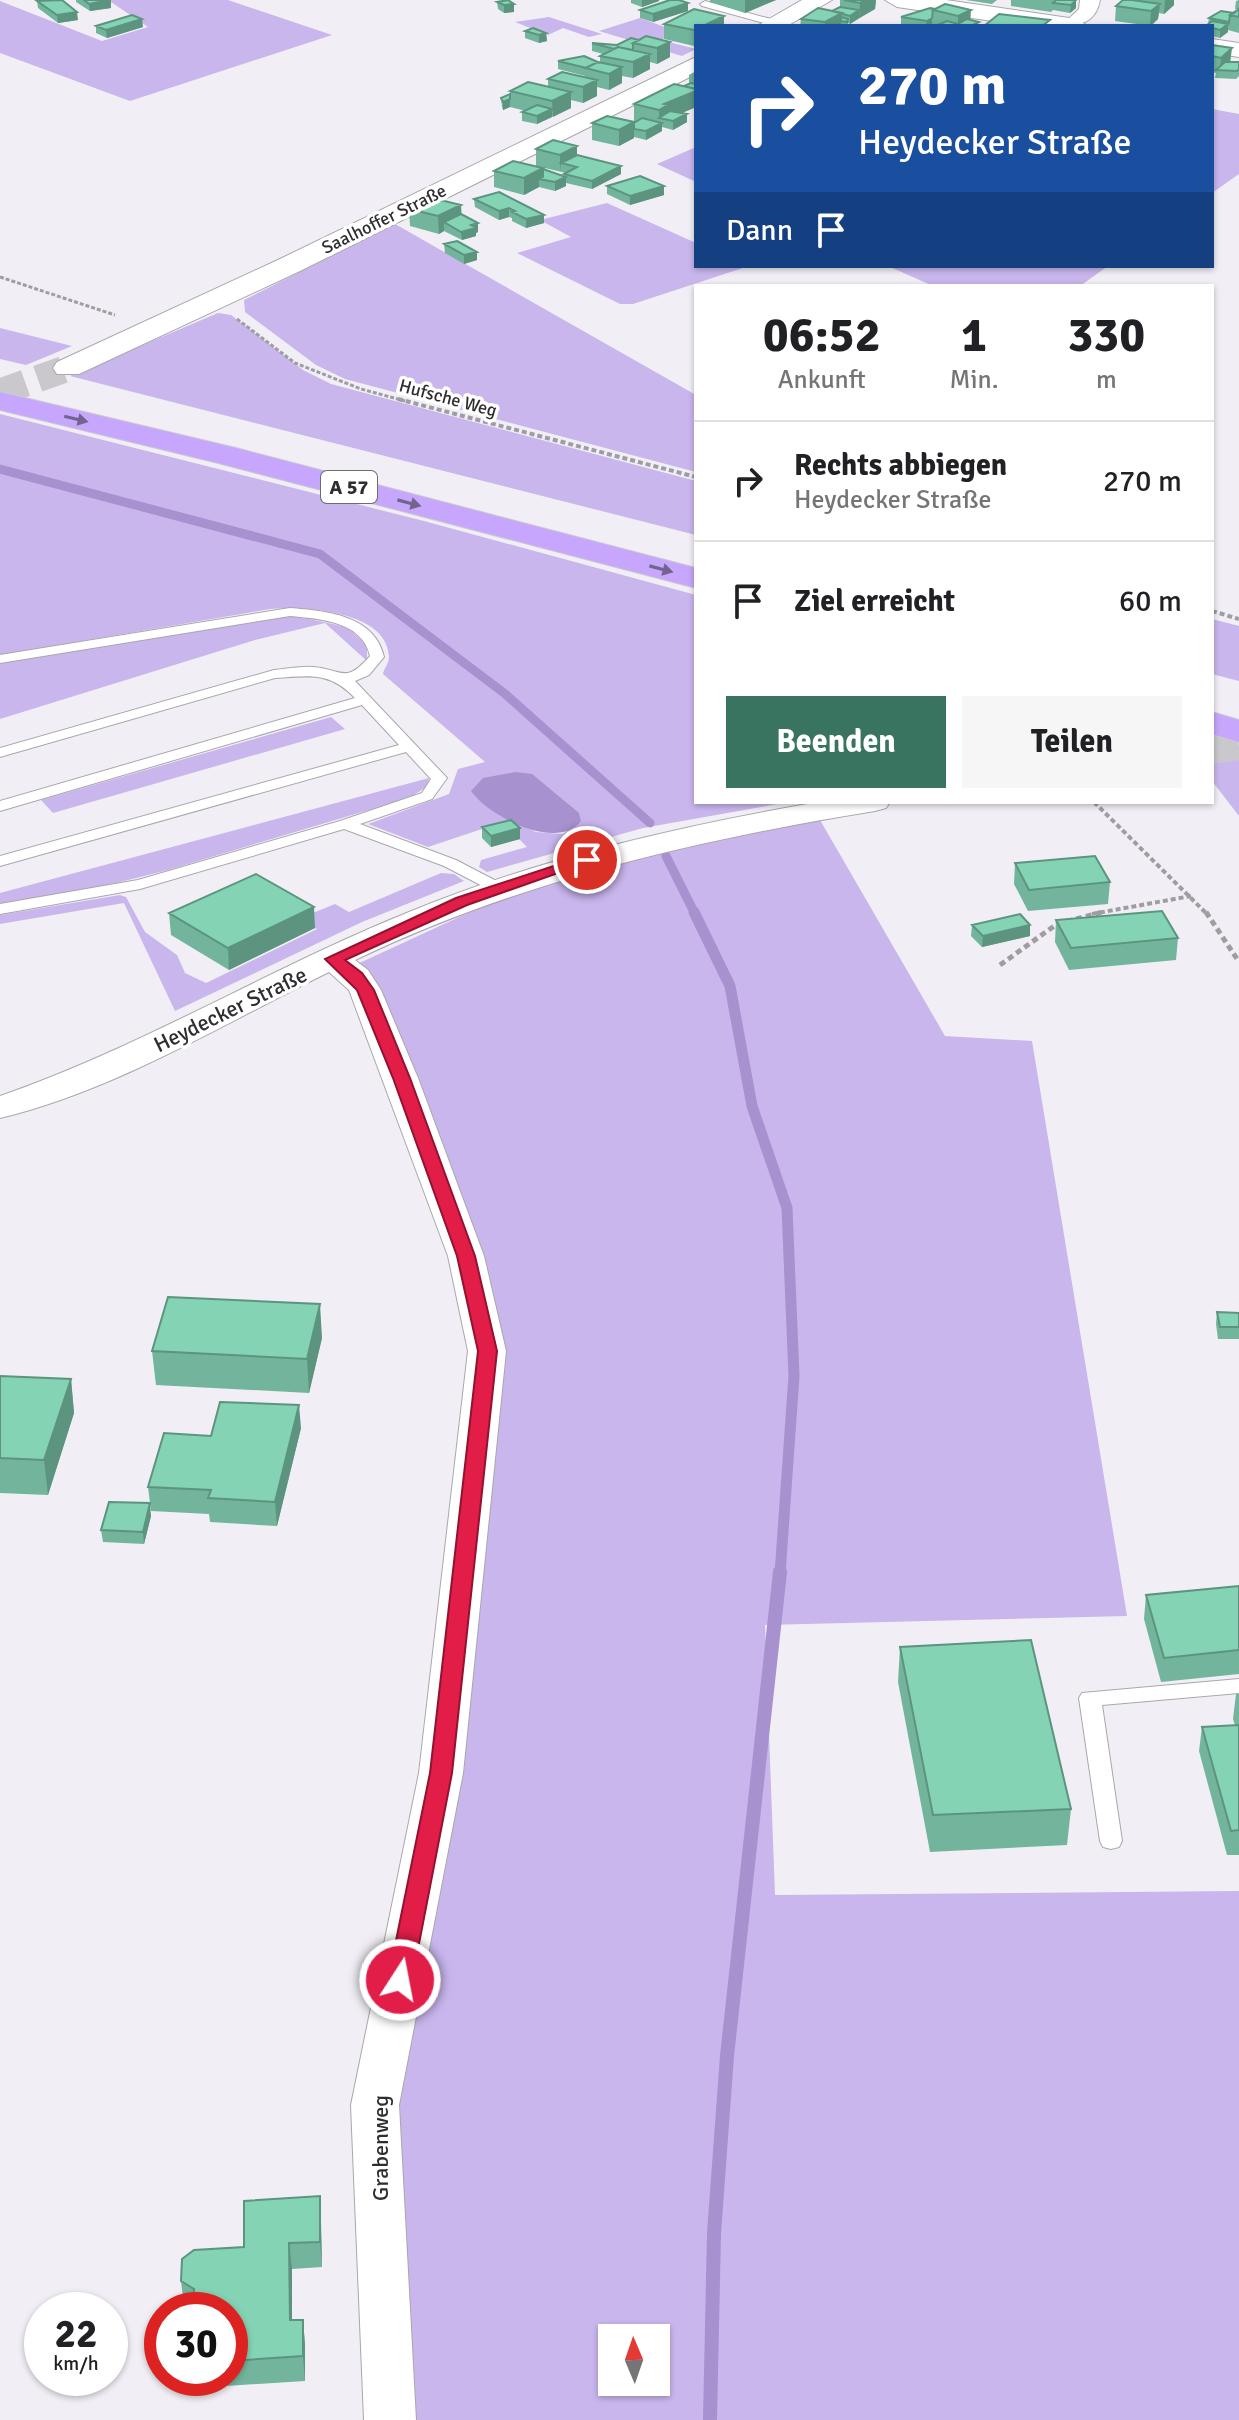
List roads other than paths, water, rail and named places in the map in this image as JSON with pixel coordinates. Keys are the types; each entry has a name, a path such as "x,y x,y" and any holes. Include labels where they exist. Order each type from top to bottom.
{"highway":[{"name":"A 57","path":"0,378 254,437 694,550"},
{"name":"A 57","path":"0,401 225,455 694,577"},
{"path":"1214,694 1239,701"},
{"path":"1214,724 1239,731"}],"street":[{"path":"772,24 820,0"},
{"path":"897,0 1059,24"},
{"path":"1075,24 1088,11 1090,0"},
{"path":"1214,46 1239,50"},
{"name":"Saalhoffer Straße","path":"68,368 214,301 694,65"},
{"name":"Heydecker Straße","path":"0,1108 40,1095 167,1041 416,920 500,889 639,847 865,804"},
{"name":"Grabenweg","path":"333,959 356,977 365,990 401,1078 466,1256 487,1351 441,1773 375,2105 390,2420"}],"lane":[{"path":"705,4 772,24"},
{"path":"0,659 257,615 310,612 351,623 374,643 377,657 373,665 346,680"},
{"path":"0,753 274,674 314,671 346,680 437,772 439,778 434,790 416,800 345,824 140,884 0,909"},
{"path":"0,806 365,700"},
{"path":"0,861 411,746"},
{"path":"345,824 450,863 500,889"},
{"path":"1111,1841 1090,1698 1239,1686"}],"waterway":[{"path":"0,469 320,554 504,693 650,823"},
{"path":"666,856 694,912"},
{"path":"694,912 730,986 752,1106 787,1208 794,1376 780,1574"},
{"path":"710,2420 714,2233 727,2056 780,1572"}],"tunnel":[{"path":"0,392 68,368"},
{"path":"1214,750 1239,746"}]}
